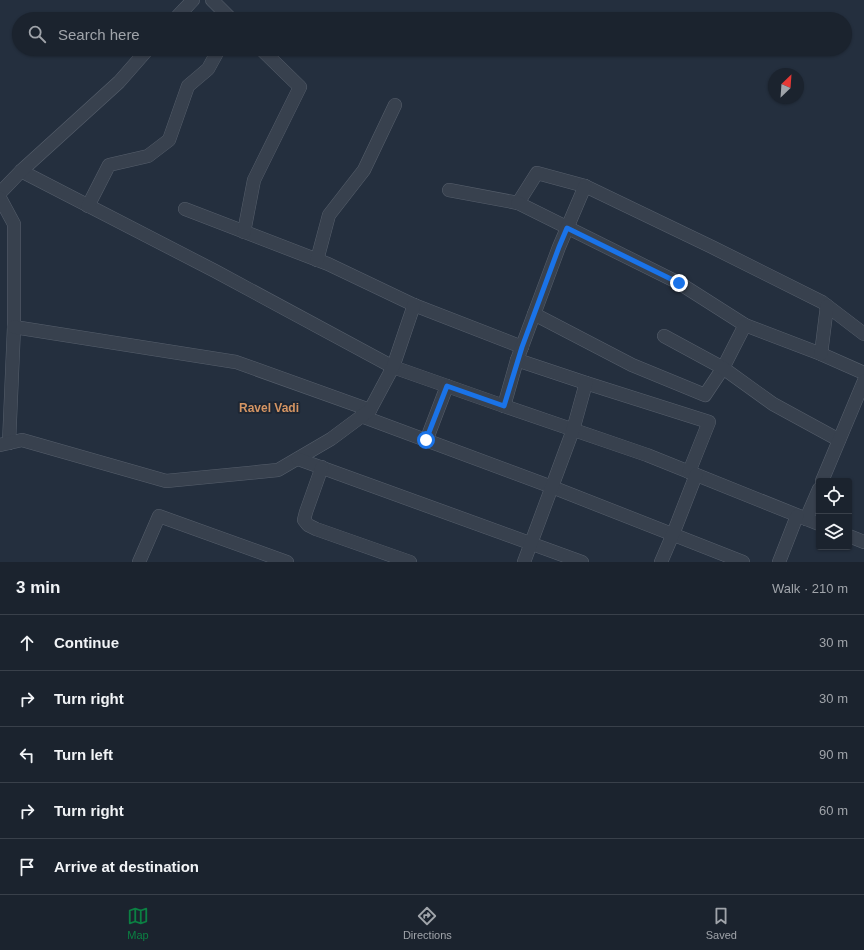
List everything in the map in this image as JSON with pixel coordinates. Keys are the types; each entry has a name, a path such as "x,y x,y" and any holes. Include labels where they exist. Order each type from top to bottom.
{"street":[{"path":"182,12 193,0"},
{"path":"212,0 224,12"},
{"path":"0,193 119,82 142,56"},
{"path":"88,206 109,165 148,156 169,140 188,86 208,69 215,56"},
{"path":"244,232 254,180 300,88 268,56"},
{"path":"317,260 329,215 364,170 395,104"},
{"path":"22,172 215,270 393,367 647,456 816,523"},
{"path":"518,203 537,174 585,186 822,302 864,334"},
{"path":"504,406 517,360 559,247 585,186"},
{"path":"449,190 518,203 679,283 745,325 821,354 864,373"},
{"path":"0,198 14,224 14,327 4,444 22,440 166,481 278,470 331,439 365,413 393,367 414,305"},
{"path":"185,209 317,260 414,305 522,347"},
{"path":"821,354 827,306"},
{"path":"534,314 632,365 705,395 723,368 745,325"},
{"path":"14,327 236,362 365,413 426,440 552,487 743,562"},
{"path":"664,336 723,368 773,404 839,440"},
{"path":"517,360 709,422 673,534 661,562"},
{"path":"823,478 864,381"},
{"path":"524,562 573,430 586,383"},
{"path":"426,440 447,386"},
{"path":"298,459 582,562"},
{"path":"322,467 304,520 308,525 410,562"},
{"path":"779,562 802,517 816,494"},
{"path":"139,562 159,516 287,562"},
{"path":"852,537 864,542"}],"district":[{"name":"Ravel Vadi","path":"269,408"}],"route":[{"path":"426,440 447,386 504,406 517,360 567,228 679,283"}]}
